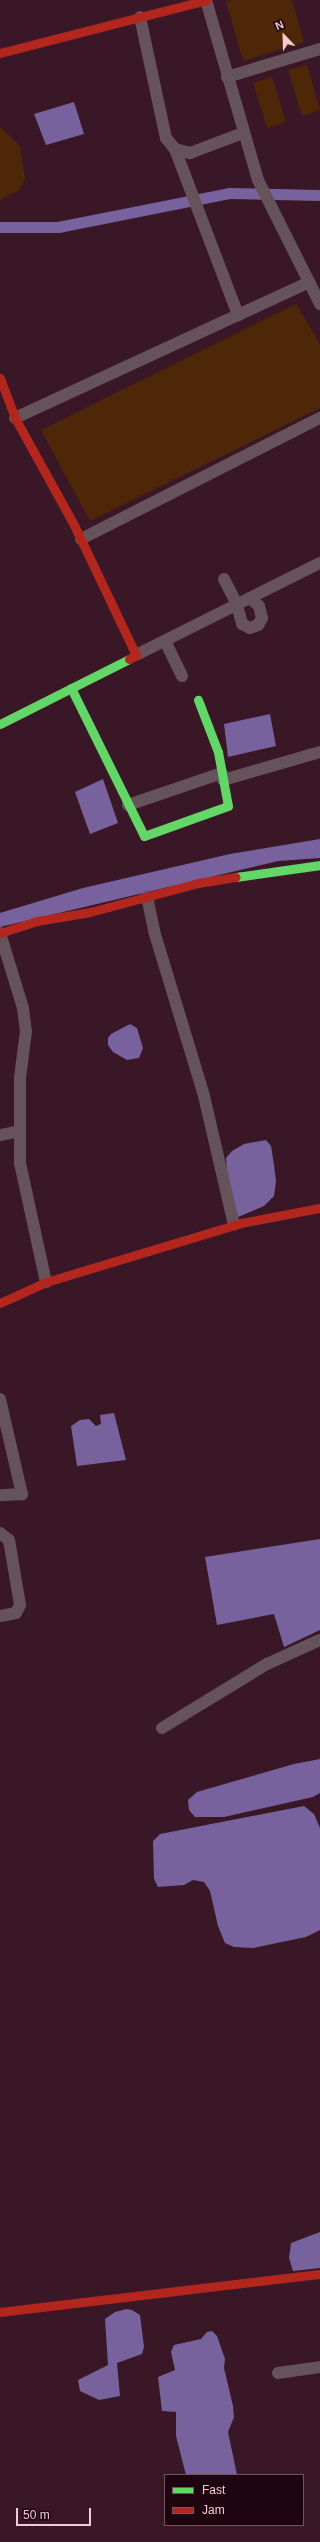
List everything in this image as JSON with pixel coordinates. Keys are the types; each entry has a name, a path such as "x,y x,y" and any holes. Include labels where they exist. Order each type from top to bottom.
{"street":[{"path":"0,53 206,0 243,133 258,180 320,304"},
{"path":"140,17 166,138 175,149 238,315"},
{"path":"227,77 320,49"},
{"path":"175,149 190,153 243,133"},
{"path":"16,418 309,282"},
{"path":"0,378 16,418 81,539 136,655"},
{"path":"81,539 320,418"},
{"path":"0,724 320,563"},
{"path":"224,579 236,605 242,624 250,628 258,625 262,618 259,606 250,598"},
{"path":"165,640 182,676"},
{"path":"71,688 144,836 228,806 218,752 198,700"},
{"path":"128,805 223,777 320,752"},
{"path":"46,1282 20,1163 20,1078 26,1031 23,1008 0,933 37,921 90,912 198,883 320,865"},
{"path":"147,897 154,931 204,1096 234,1225"},
{"path":"0,1135 20,1131"},
{"path":"0,1303 46,1282 234,1225 320,1208"},
{"path":"0,1399 22,1494 0,1495"},
{"path":"0,1533 9,1540 20,1605 16,1613 0,1616"},
{"path":"162,1728 267,1664 320,1640"},
{"path":"0,2312 320,2274"},
{"path":"278,2373 320,2367"}],"shaded area":[{"path":"234,0 292,0 304,42 243,61 226,2"},
{"path":"307,65 320,110 302,116 288,70"},
{"path":"272,77 286,122 267,128 253,83"},
{"path":"74,102 84,134 46,145 34,114"},
{"path":"0,127 20,146 25,179 19,190 0,200"},
{"path":"296,304 320,344 320,408 90,521 41,430"},
{"path":"270,714 276,746 228,757 224,724"},
{"path":"103,779 118,823 90,834 75,792"},
{"path":"320,839 320,858 278,861 0,927 0,913 83,888 230,854"},
{"path":"130,1024 137,1028 143,1048 139,1058 127,1060 113,1052 108,1045 108,1038 111,1034"},
{"path":"266,1140 271,1146 274,1165 276,1181 274,1196 264,1206 238,1217 228,1185 226,1158 232,1151 244,1144"},
{"path":"114,1413 126,1460 77,1466 71,1426 80,1420 89,1419 96,1426 101,1424 100,1415"},
{"path":"320,1539 320,1630 284,1647 274,1614 217,1625 205,1557"},
{"path":"320,1759 320,1793 313,1797 224,1817 195,1817 189,1810 188,1800 197,1792 294,1764"},
{"path":"304,1806 314,1814 320,1828 320,1930 306,1937 253,1948 234,1947 225,1943 218,1926 210,1891 204,1882 193,1880 184,1885 158,1887 154,1879 153,1841 160,1834"},
{"path":"320,2232 320,2268 293,2271 289,2258 291,2243"},
{"path":"127,2309 140,2315 144,2347 142,2354 117,2363 120,2396 99,2400 80,2391 78,2380 108,2365 105,2319 115,2312"},
{"path":"212,2331 217,2336 225,2359 224,2368 233,2406 234,2417 228,2432 237,2474 186,2474 176,2436 176,2412 162,2411 158,2377 175,2370 171,2352 174,2345 201,2339 207,2332"}],"waterway":[{"path":"0,227 58,227 229,193 320,195"}],"traffic: fast":[{"path":"0,724 129,659"},
{"path":"71,688 144,836 228,806 218,752 198,700"},
{"path":"236,877 320,865"}],"traffic: jam":[{"path":"0,53 206,0"},
{"path":"0,378 15,418 74,525 136,655 129,659"},
{"path":"0,933 37,921 90,912 198,883 236,877"},
{"path":"0,1303 46,1282 241,1223 320,1208"},
{"path":"0,2312 320,2274"}]}
